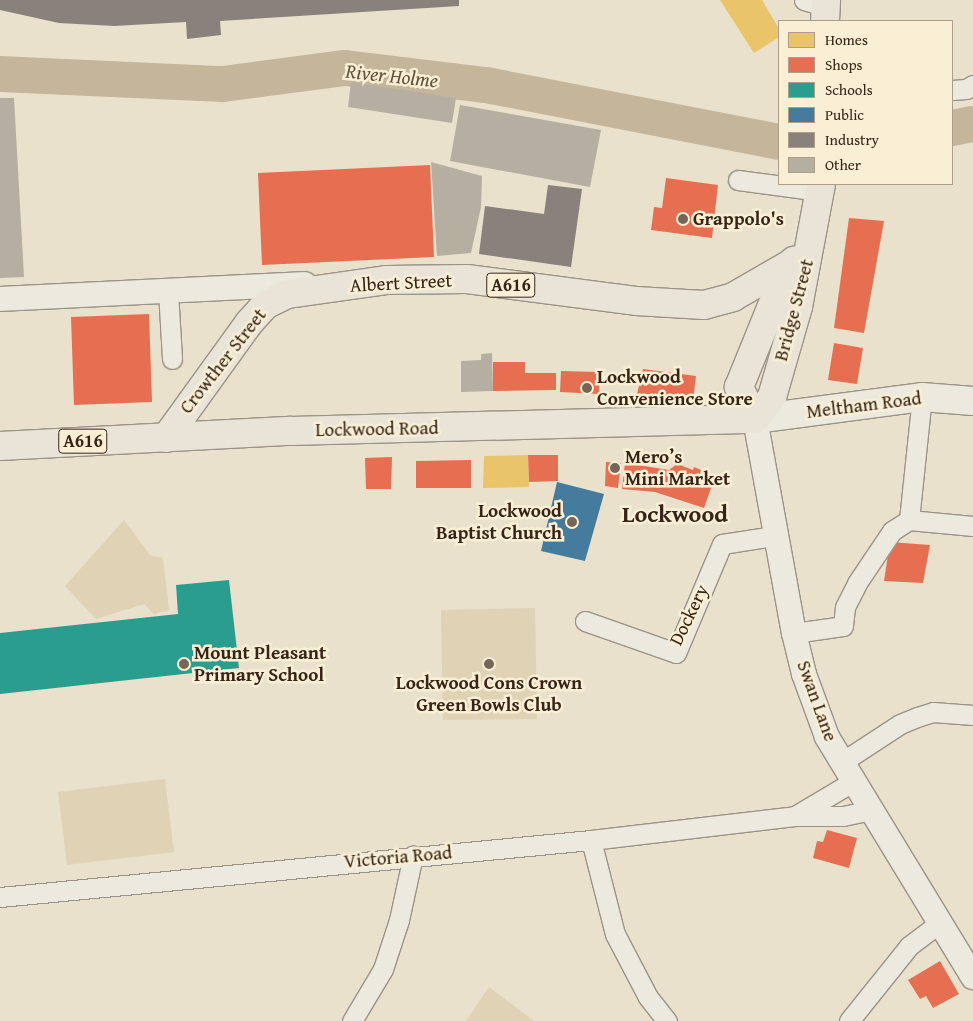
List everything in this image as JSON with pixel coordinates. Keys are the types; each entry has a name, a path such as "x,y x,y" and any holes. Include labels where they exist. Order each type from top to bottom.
{"main road":[{"path":"812,243 820,187"},
{"name":"Bridge Street","path":"812,243 772,397 755,419 740,387 792,263 812,243"},
{"name":"Albert Street","path":"318,289 386,280 467,279 704,306 733,297 792,263"},
{"name":"Crowther Street","path":"166,438 265,305 288,294 318,289"},
{"name":"Meltham Road","path":"755,419 922,397 973,401"},
{"name":"Lockwood Road","path":"0,446 292,431 755,419"}],"street":[{"path":"953,90 966,89 973,85"},
{"path":"738,180 778,183"},
{"path":"797,185 820,187"},
{"name":"Albert Street","path":"0,299 306,284 318,289"},
{"path":"168,291 172,359"},
{"path":"909,520 922,397"},
{"name":"Swan Lane","path":"755,419 774,536 794,633 804,674 827,737 973,977"},
{"path":"794,633 843,626 846,607 857,583 892,531 909,520 973,526"},
{"name":"Dockery","path":"585,621 676,653 722,544 774,536"},
{"name":"Victoria Road","path":"795,816 848,772 900,724 933,712 973,716"},
{"name":"Victoria Road","path":"0,897 413,855 591,840 795,816 843,816 871,810"},
{"path":"591,840 615,934 644,990 667,1021"},
{"path":"352,1021 382,969 399,920 413,855"},
{"path":"849,1021 904,952 940,923"}],"shaded area":[{"path":"124,520 150,555 163,558 169,610 154,614 144,604 96,619 65,586"},
{"name":"Lockwood Cons Crown Green Bowls Club","path":"535,608 537,719 443,720 441,610"},
{"path":"165,779 174,852 67,865 58,792"},
{"path":"489,987 534,1021 466,1021"}],"building: Homes":[{"path":"720,0 762,0 778,27 778,38 754,53"},
{"path":"528,455 529,487 483,488 484,456"}],"building: Shops":[{"path":"430,165 434,257 262,265 258,173"},
{"name":"Grappolo's","path":"666,178 718,185 712,238 651,230 654,207 662,208"},
{"path":"849,218 884,221 864,333 834,328"},
{"path":"149,314 152,402 74,405 71,317"},
{"path":"834,343 863,348 857,384 828,380"},
{"path":"493,362 525,362 525,373 556,373 556,390 493,391"},
{"path":"643,369 696,376 694,393 692,396 637,394"},
{"path":"561,371 600,372 599,394 560,392"},
{"path":"528,455 558,455 558,481 529,482"},
{"path":"392,457 391,489 366,489 365,458"},
{"path":"471,460 471,488 416,488 416,461"},
{"path":"606,462 621,463 618,488 605,486"},
{"path":"625,463 669,470 677,464 693,470 694,467 701,470 700,473 715,477 704,508 655,492 622,489"},
{"path":"890,542 930,545 923,583 884,581"},
{"path":"827,830 857,838 849,868 813,858 817,841 823,842"},
{"path":"940,961 959,994 933,1008 926,996 920,999 908,980"}],"building: Schools":[{"path":"229,580 239,668 0,694 0,633 178,614 176,585"}],"building: Public":[{"name":"Lockwood Baptist Church","path":"557,482 604,494 585,561 541,551"}],"building: Industry":[{"path":"0,0 459,0 459,6 220,21 221,35 187,39 186,22 114,26 59,23 0,10"},
{"path":"548,185 582,189 571,267 479,254 485,206 544,214"}],"building: Other":[{"path":"351,82 456,98 452,123 348,107"},
{"path":"0,98 14,98 24,277 0,278"},
{"path":"460,105 601,130 590,187 450,161"},
{"path":"431,162 482,176 481,207 471,253 437,256"},
{"path":"492,353 493,391 461,392 461,361 481,360 481,354"}],"waterway":[{"name":"River Holme","path":"0,74 223,84 345,68 486,85 778,142"},
{"name":"River Holme","path":"953,128 973,124"}],"place":[{"name":"Grappolo's","path":"683,219"},
{"name":"Lockwood Convenience Store","path":"587,388"},
{"name":"Mero’s Mini Market","path":"615,468"},
{"name":"Lockwood Baptist Church","path":"572,522"},
{"name":"Mount Pleasant Primary School","path":"184,664"},
{"name":"Lockwood Cons Crown Green Bowls Club","path":"489,664"}],"district":[{"name":"Lockwood","path":"675,514"}]}
